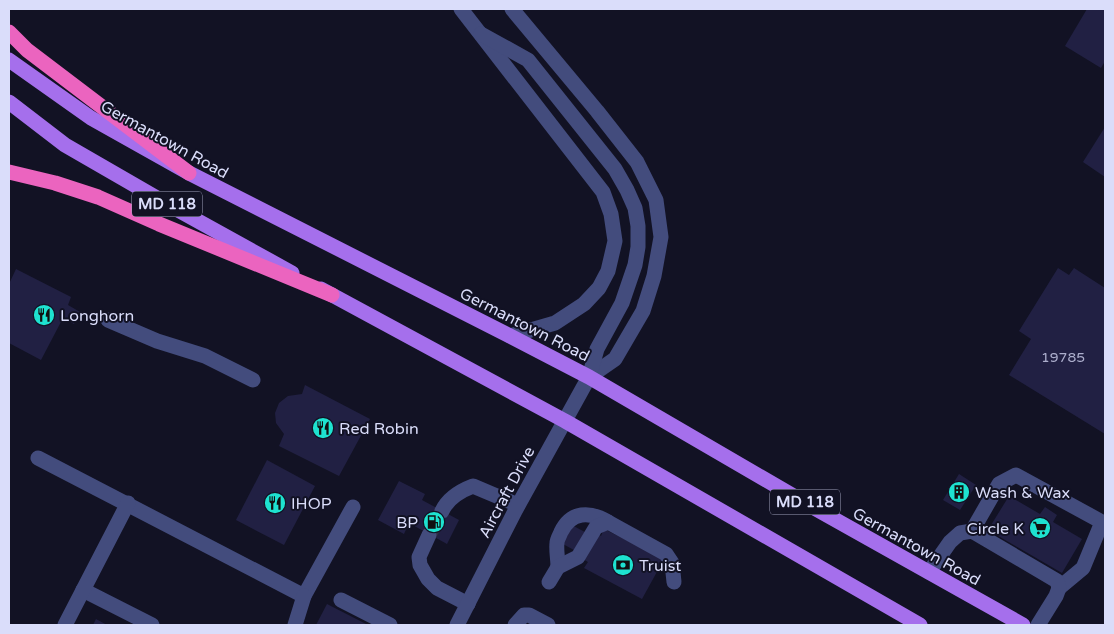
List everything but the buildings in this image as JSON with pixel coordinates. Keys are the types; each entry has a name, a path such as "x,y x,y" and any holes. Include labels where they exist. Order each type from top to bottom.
{"highway":[{"path":"9,32 27,50 189,174"},
{"path":"9,172 55,183 98,197 332,295"}],"main road":[{"name":"Germantown Road","path":"9,60 91,118 189,174 589,377 1023,625"},
{"name":"MD 118","path":"9,102 65,145 169,205 565,421 920,625"}],"street":[{"path":"461,9 603,192 611,214 615,241 608,271 599,288 584,304 555,323 510,336"},
{"path":"512,9 637,162 656,200 661,237 654,276 643,311 615,360 589,377"},
{"name":"Aircraft Drive","path":"457,625 518,506 589,377 597,349 622,303 635,265 638,247 638,226 635,208 615,169 528,60 481,34"},
{"path":"108,320 157,341 205,356 253,380"},
{"path":"38,458 128,503 304,596"},
{"path":"972,531 999,484 1016,475 1102,522 1083,568 1059,588 1038,625"},
{"path":"442,511 445,503 461,490 473,486 518,506"},
{"path":"65,625 128,503"},
{"path":"295,625 304,596 353,507"},
{"path":"558,567 557,542 565,524 570,519 588,514 598,516 666,554 672,563 674,582"},
{"path":"549,582 558,567 578,557 596,527 608,522"},
{"path":"929,572 950,542 960,533 972,531 1057,582 1059,588"},
{"path":"429,535 419,557 420,565 428,579 437,588 468,604"},
{"path":"83,590 152,625"},
{"path":"341,600 390,625"},
{"path":"514,625 524,615 529,615 548,625"}],"tunnel":[{"path":"429,535 442,511"}],"place":[{"name":"Longhorn","path":"44,315"},
{"name":"Red Robin","path":"323,428"},
{"name":"Wash & Wax","path":"959,492"},
{"name":"IHOP","path":"275,503"},
{"name":"BP","path":"434,522"},
{"name":"Circle K","path":"1040,528"},
{"name":"Truist","path":"623,565"}]}
